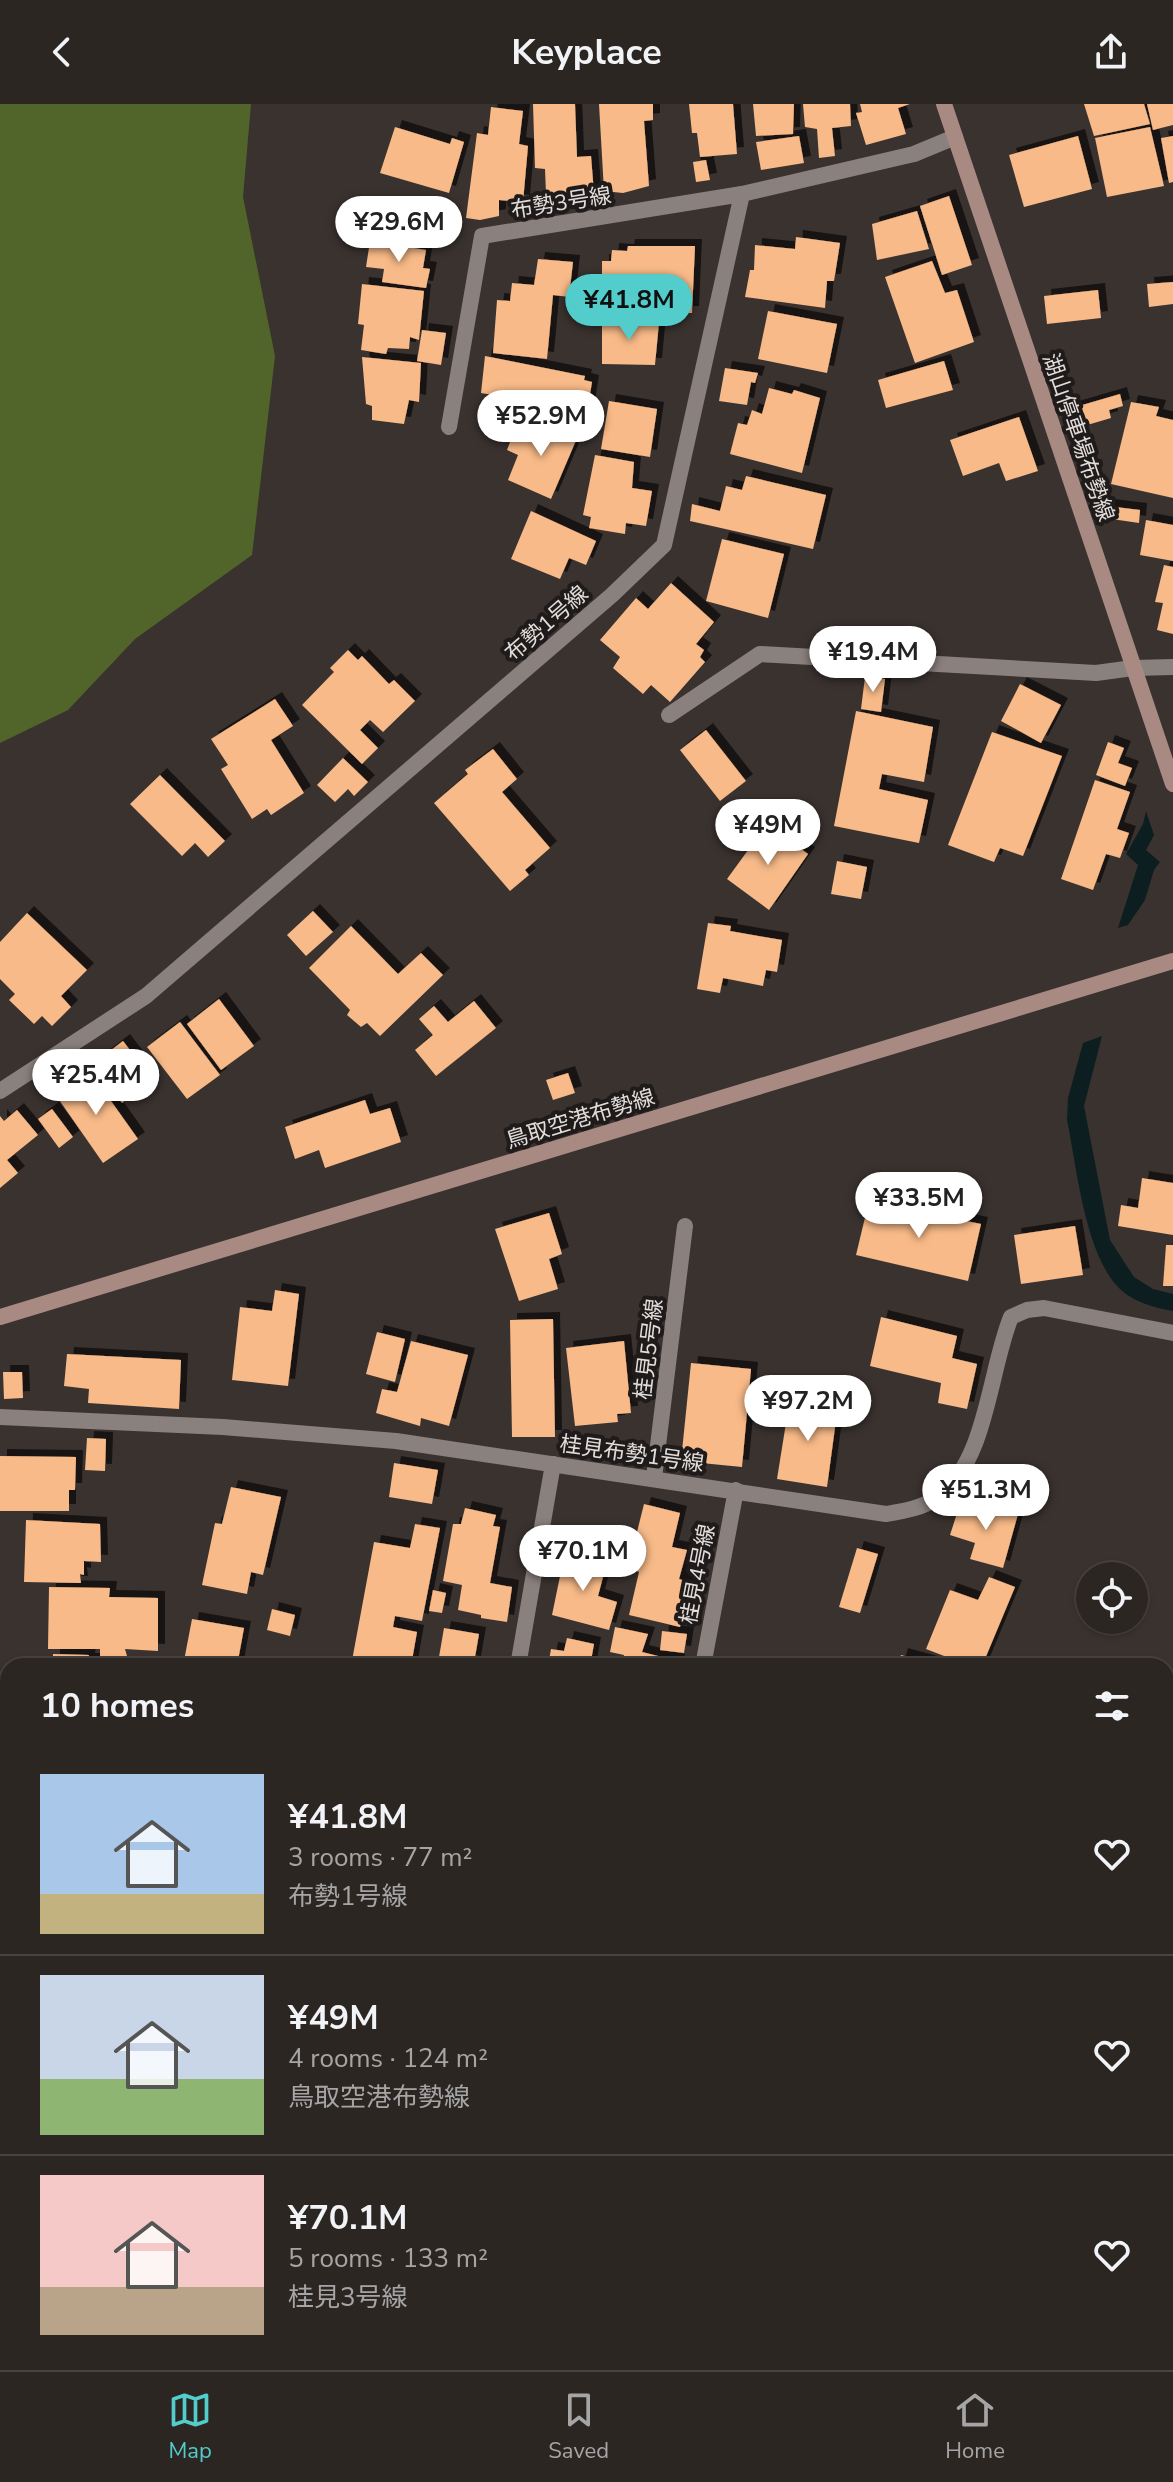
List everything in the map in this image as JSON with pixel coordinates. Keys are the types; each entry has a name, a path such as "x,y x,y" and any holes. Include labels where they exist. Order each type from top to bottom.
{"main road":[{"name":"湖山停車場布勢線","path":"944,104 1173,784"},
{"name":"鳥取空港布勢線","path":"0,1317 1173,961"}],"street":[{"path":"742,194 914,154 955,137"},
{"name":"布勢3号線","path":"449,427 482,236 742,194"},
{"name":"布勢1号線","path":"0,1091 146,996 612,595 664,545 742,194"},
{"path":"669,715 760,654 1096,673 1173,667"},
{"name":"桂見5号線","path":"654,1478 685,1226"},
{"name":"桂見布勢1号線","path":"0,1417 223,1427 396,1441 886,1514 914,1509 937,1497 958,1478 975,1442 1002,1338 1011,1317 1027,1310 1044,1308 1173,1333"},
{"path":"519,1658 553,1464"},
{"name":"桂見4号線","path":"704,1658 736,1490"}],"green space":[{"path":"0,104 251,104 243,197 275,356 252,555 135,639 68,710 0,743"}],"shaded area":[{"path":"1146,811 1154,835 1146,850 1160,862 1154,870 1145,900 1128,925 1118,928 1138,865 1126,854 1143,824"},
{"path":"1102,1036 1084,1106 1110,1240 1134,1277 1153,1289 1173,1294 1173,1311 1139,1301 1121,1290 1099,1256 1084,1211 1067,1120 1068,1098 1083,1043"}],"building":[{"path":"533,104 575,104 577,157 591,156 594,193 546,194 545,169 535,168"},
{"path":"599,104 653,104 653,120 644,121 649,186 623,193 604,191"},
{"path":"689,104 733,104 737,154 700,157 697,133 692,133"},
{"path":"753,104 794,104 793,134 756,136"},
{"path":"803,104 850,104 851,126 832,128 835,156 819,158 817,129 805,127"},
{"path":"860,104 910,104 898,108 906,134 866,145 856,113 862,112"},
{"path":"1084,104 1144,104 1150,124 1094,136"},
{"path":"1147,104 1173,104 1173,125 1153,130"},
{"path":"491,107 523,111 519,144 528,146 523,202 499,200 499,216 480,220 466,218 477,133 488,135"},
{"path":"395,127 450,144 452,138 464,142 449,193 380,173"},
{"path":"1150,127 1164,186 1107,197 1095,138"},
{"path":"799,136 804,163 761,170 756,142"},
{"path":"1078,136 1092,189 1024,207 1009,155"},
{"path":"1173,136 1173,182 1169,183 1161,138"},
{"path":"706,160 710,180 696,182 693,162"},
{"path":"949,196 972,265 942,275 920,206"},
{"path":"917,211 929,249 877,260 872,224"},
{"path":"796,237 840,243 834,281 827,281 825,308 745,297 750,270 754,270 755,245 795,249"},
{"path":"370,241 426,250 423,268 430,269 426,288 382,282 384,269 366,267"},
{"path":"628,246 695,246 692,313 602,313 602,261 611,261 612,250 627,251"},
{"path":"538,259 573,262 569,297 553,295 547,359 493,353 497,300 510,301 512,283 534,285"},
{"path":"932,261 945,293 957,290 974,342 915,363 885,277"},
{"path":"1173,282 1173,304 1149,307 1147,284"},
{"path":"362,284 424,291 419,340 410,337 409,349 388,348 386,354 361,350 364,325 358,324"},
{"path":"1098,290 1101,318 1047,324 1044,296"},
{"path":"768,311 837,324 827,373 758,359"},
{"path":"602,319 659,322 655,365 602,364"},
{"path":"422,330 446,333 441,365 417,361"},
{"path":"485,356 585,376 584,380 592,382 586,419 505,404 505,397 481,393"},
{"path":"362,357 421,363 419,402 409,400 404,424 372,420 372,406 366,404"},
{"path":"944,361 953,390 886,408 878,380"},
{"path":"725,368 758,373 755,383 751,382 747,405 719,401"},
{"path":"769,388 792,394 794,390 820,398 802,473 730,454 738,423 747,425 752,410 762,414"},
{"path":"1120,394 1123,406 1109,410 1111,418 1077,428 1072,408"},
{"path":"609,401 657,409 650,457 601,449"},
{"path":"1131,402 1159,407 1156,416 1173,420 1173,498 1111,484"},
{"path":"1019,417 1038,471 1006,481 999,463 963,476 950,440"},
{"path":"534,420 577,438 551,499 508,480 518,455 507,450 513,434 526,439"},
{"path":"595,455 634,462 632,488 652,491 646,526 626,523 625,534 589,528 591,517 583,515"},
{"path":"746,476 826,495 813,549 690,521 692,504 720,511 726,486 742,490"},
{"path":"1107,506 1140,510 1139,523 1105,518"},
{"path":"531,511 596,541 586,565 569,558 560,579 511,559"},
{"path":"1146,520 1173,525 1173,561 1140,555"},
{"path":"722,539 784,554 768,618 706,601"},
{"path":"1164,565 1173,567 1173,634 1157,630 1163,603 1155,602"},
{"path":"671,583 714,622 696,644 704,650 700,657 705,662 670,702 651,685 643,694 613,668 620,657 600,640 636,598 648,609"},
{"path":"348,650 358,660 362,656 389,684 394,680 415,701 383,732 370,720 360,730 378,748 362,764 302,705 334,672 330,668"},
{"path":"865,677 885,679 881,712 861,709"},
{"path":"1020,684 1061,705 1041,743 1001,721"},
{"path":"275,699 293,726 271,740 304,793 271,815 267,809 252,819 221,769 228,765 211,739"},
{"path":"856,711 933,727 924,782 882,774 879,789 928,800 919,843 834,826"},
{"path":"706,730 746,781 720,801 680,750"},
{"path":"992,732 1062,756 1023,856 1000,848 994,862 948,845"},
{"path":"1108,742 1124,748 1118,763 1132,768 1125,786 1096,775"},
{"path":"493,749 517,779 502,792 550,848 525,870 529,875 510,891 434,803 468,774 465,770"},
{"path":"343,758 368,782 354,796 348,789 335,802 317,785"},
{"path":"160,775 225,841 208,857 195,843 182,856 130,804"},
{"path":"1095,780 1130,792 1117,829 1129,833 1120,858 1106,854 1093,890 1061,879"},
{"path":"767,824 808,854 769,910 727,879"},
{"path":"837,861 867,867 861,899 831,894"},
{"path":"313,911 333,932 306,956 287,935"},
{"path":"27,913 87,970 61,996 71,1007 52,1026 42,1016 34,1024 9,1000 15,994 0,979 0,942"},
{"path":"708,923 731,926 730,931 782,940 777,972 766,970 763,986 723,978 720,993 697,989"},
{"path":"351,926 398,974 421,953 443,975 380,1036 367,1023 361,1027 347,1015 350,1010 309,968"},
{"path":"219,999 254,1046 221,1070 187,1024"},
{"path":"474,1001 496,1028 436,1076 415,1050 433,1035 419,1019 434,1006 448,1022"},
{"path":"180,1022 220,1075 187,1099 147,1047"},
{"path":"123,1041 153,1080 122,1103 93,1064"},
{"path":"89,1070 138,1139 103,1163 55,1094"},
{"path":"568,1073 575,1093 553,1100 546,1080"},
{"path":"365,1100 370,1114 390,1108 401,1142 325,1168 319,1150 295,1159 285,1127"},
{"path":"52,1109 73,1137 59,1148 38,1119"},
{"path":"17,1110 38,1135 7,1160 18,1173 0,1188 0,1116 4,1121"},
{"path":"1142,1178 1173,1183 1173,1235 1118,1226 1121,1205 1138,1208"},
{"path":"869,1201 981,1224 968,1281 856,1255"},
{"path":"549,1213 562,1254 549,1259 558,1289 519,1301 495,1229"},
{"path":"1075,1226 1083,1275 1021,1284 1014,1235"},
{"path":"1166,1245 1173,1245 1173,1286 1163,1286"},
{"path":"275,1290 299,1294 288,1386 232,1380 240,1307 272,1311"},
{"path":"881,1317 957,1336 952,1358 977,1364 967,1409 938,1403 941,1383 870,1366"},
{"path":"553,1319 555,1437 512,1437 510,1320"},
{"path":"377,1332 405,1339 395,1382 366,1374"},
{"path":"411,1341 468,1355 449,1426 421,1418 420,1426 376,1413 382,1389 397,1392"},
{"path":"624,1341 631,1413 617,1414 618,1422 575,1426 566,1348"},
{"path":"67,1354 181,1360 179,1409 88,1403 89,1389 64,1386"},
{"path":"691,1363 751,1369 742,1467 681,1461"},
{"path":"3,1372 22,1372 23,1398 4,1399"},
{"path":"790,1398 838,1405 827,1487 777,1479"},
{"path":"87,1438 106,1439 105,1471 85,1470"},
{"path":"0,1456 76,1457 75,1490 69,1490 69,1511 0,1511"},
{"path":"394,1463 438,1470 432,1504 389,1497"},
{"path":"231,1487 281,1497 263,1575 251,1572 247,1594 202,1585 215,1523 222,1524"},
{"path":"644,1504 680,1513 672,1547 687,1550 679,1579 698,1585 693,1607 685,1605 680,1627 629,1615 639,1572 628,1568"},
{"path":"960,1504 980,1510 982,1504 1018,1514 1003,1568 970,1559 975,1543 950,1535"},
{"path":"465,1508 496,1515 493,1526 500,1527 490,1583 512,1587 507,1622 458,1610 462,1585 443,1581 453,1524 461,1524"},
{"path":"26,1520 100,1524 101,1562 84,1561 81,1583 24,1582"},
{"path":"415,1524 440,1528 422,1621 395,1616 393,1627 417,1632 412,1658 352,1658 374,1542 410,1548"},
{"path":"857,1548 878,1554 860,1613 839,1607"},
{"path":"565,1552 607,1562 598,1596 617,1602 609,1630 552,1615"},
{"path":"989,1577 1015,1587 985,1658 949,1658 926,1649 950,1590 978,1600"},
{"path":"49,1587 110,1588 109,1597 158,1598 158,1651 125,1649 127,1656 100,1656 100,1649 48,1649"},
{"path":"433,1590 446,1593 442,1613 429,1611"},
{"path":"272,1609 295,1615 290,1636 267,1630"},
{"path":"192,1619 244,1628 238,1658 185,1658"},
{"path":"615,1627 648,1634 642,1652 666,1658 623,1658 624,1655 610,1652"},
{"path":"444,1628 479,1634 475,1658 439,1657"},
{"path":"662,1631 687,1634 684,1653 660,1650"},
{"path":"567,1638 594,1644 591,1658 549,1658 551,1649 564,1651"},
{"path":"53,1654 89,1655 88,1658 53,1658"}]}
